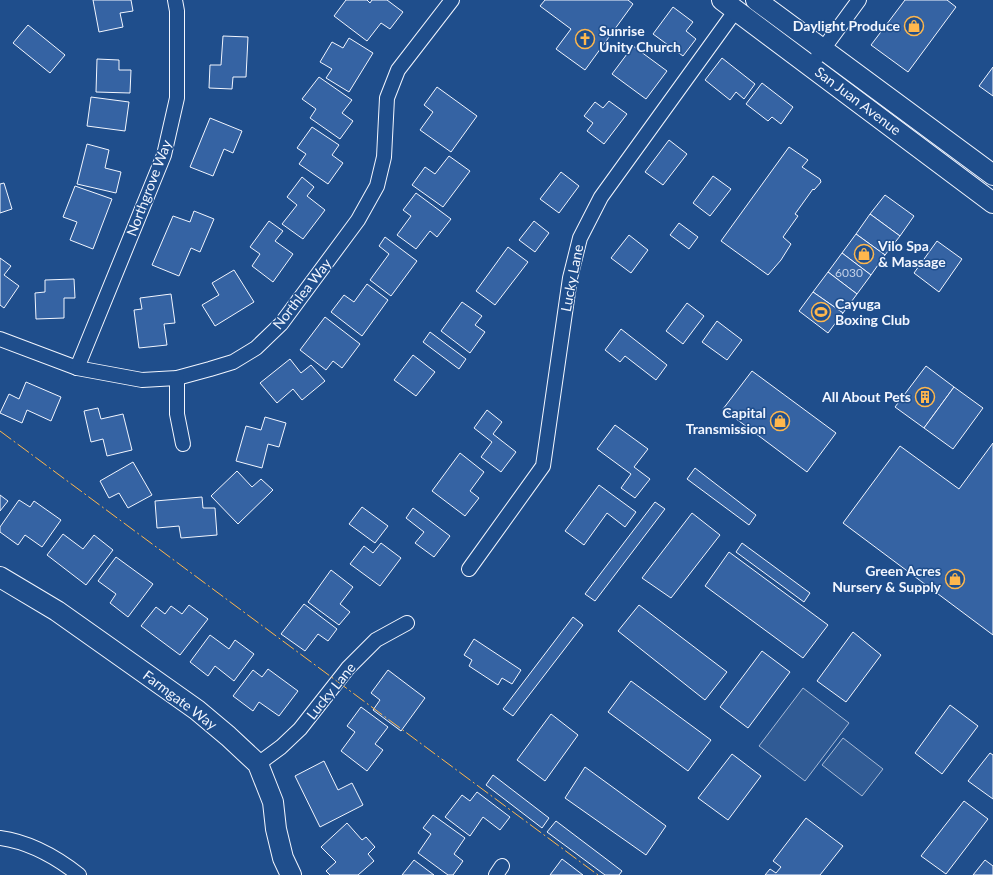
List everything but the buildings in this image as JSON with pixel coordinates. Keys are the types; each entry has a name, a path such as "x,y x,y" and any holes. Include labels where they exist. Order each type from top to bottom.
{"main road":[{"name":"San Juan Avenue","path":"756,0 993,176"},
{"name":"San Juan Avenue","path":"729,5 993,203"},
{"name":"Farmgate Way","path":"0,577 57,610 197,710 258,764 273,802 276,829 284,858 292,875"}],"street":[{"name":"Northgrove Way","path":"78,368 164,155 172,126 177,98 177,11 175,0"},
{"name":"Northlea Way","path":"0,339 78,368 142,380 177,378 233,362 256,348 281,324 358,220 377,186 384,157 387,98 398,70 452,0"},
{"path":"811,66 859,0"},
{"name":"Lucky Lane","path":"469,569 543,466 570,278 580,238 601,197 729,5"},
{"path":"177,378 177,414 183,444"},
{"name":"Lucky Lane","path":"258,764 281,747 300,729 348,668 376,640 407,623"},
{"path":"0,838 13,840 40,850 63,863 79,875"}],"shaded area":[{"path":"803,688 849,723 805,781 759,746"},
{"path":"843,738 883,769 862,796 822,765"}],"power":[{"path":"0,431 598,875"}],"place":[{"name":"Daylight Produce","path":"914,26"},
{"name":"Sunrise Unity Church","path":"585,39"},
{"name":"Vilo Spa & Massage","path":"864,254"},
{"name":"Cayuga Boxing Club","path":"821,312"},
{"name":"All About Pets","path":"925,397"},
{"name":"Capital Transmission","path":"780,421"},
{"name":"Green Acres Nursery & Supply","path":"955,579"}]}
